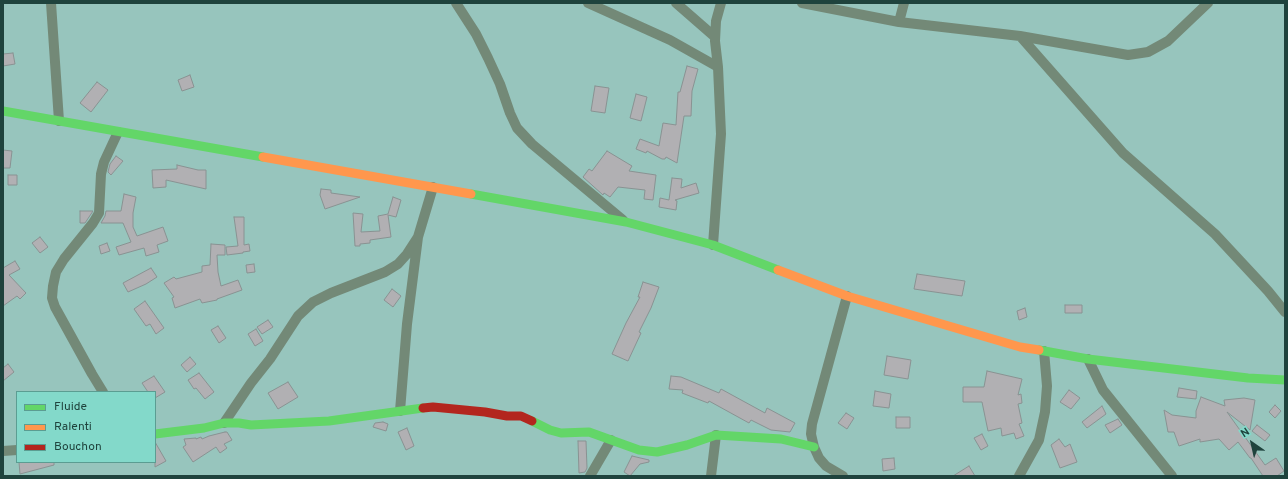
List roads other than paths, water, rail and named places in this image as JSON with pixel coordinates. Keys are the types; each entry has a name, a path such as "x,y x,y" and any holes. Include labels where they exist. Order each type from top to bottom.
{"main road":[{"path":"3,111 626,222 713,245 848,296 1020,347 1088,359 1248,378 1285,380"},
{"path":"156,434 204,428 224,423 251,425 329,421 433,407 485,412 507,416 522,416 550,430 561,433 589,432 639,450 657,452 687,445 716,435 781,439 814,447"}],"street":[{"path":"51,3 59,121"},
{"path":"456,3 476,34 488,58 517,128 532,144 626,222"},
{"path":"588,3 670,40 718,67"},
{"path":"676,3 715,37"},
{"path":"713,245 721,134 715,37 716,21 721,3"},
{"path":"802,3 899,22 1020,36 1128,55 1148,52 1168,41 1208,3"},
{"path":"899,22 904,3"},
{"path":"1020,36 1123,153 1215,234 1268,291 1285,312"},
{"path":"102,391 55,307 52,298 52,286 56,272 64,259 93,223 99,213 101,174 104,162 118,132"},
{"path":"400,411 407,324 418,237 433,187"},
{"path":"224,423 251,383 270,359 298,316 314,302 339,290 385,272 398,264 407,254 418,237"},
{"path":"843,476 828,471 819,458 814,447 811,434 812,424 848,296"},
{"path":"1019,476 1039,440 1047,386 1044,351"},
{"path":"1088,359 1102,390 1172,476"},
{"path":"711,476 716,435"},
{"path":"590,476 611,440"},
{"path":"3,451 16,450"}]}
